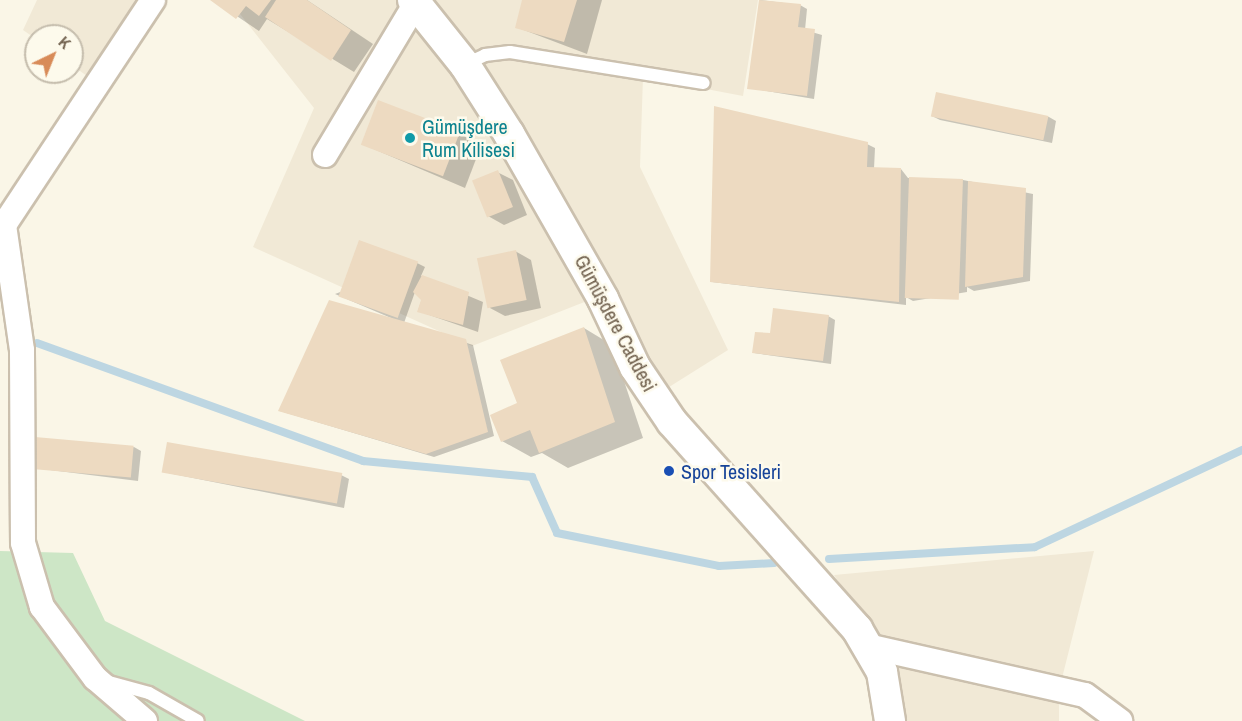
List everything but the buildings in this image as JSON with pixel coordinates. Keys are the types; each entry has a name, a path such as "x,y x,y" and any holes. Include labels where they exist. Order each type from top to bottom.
{"street":[{"path":"145,721 95,678 42,607 23,543 22,350 5,260 4,225 153,0"},
{"path":"325,155 414,2"},
{"name":"Gümüşdere Caddesi","path":"414,2 465,65 561,222 635,367 672,422 804,564 867,646 882,672 890,721"},
{"path":"867,646 1085,695 1120,721"}],"lane":[{"path":"465,65 484,55 510,52 704,83"},
{"path":"95,678 149,693 198,721"}],"shaded area":[{"path":"37,0 153,0 99,85 84,74 84,24 26,24"},
{"path":"229,0 758,0 743,96 643,77 640,167 728,350 642,404 587,301 472,346 253,247 314,108"},
{"path":"1094,551 1059,690 1059,721 897,721 882,649 834,575"}],"green space":[{"path":"0,551 73,553 105,621 305,721 0,721"}],"waterway":[{"path":"37,343 363,461 532,477 557,533 719,566 774,563"},
{"path":"829,559 1035,547 1242,450"}],"place":[{"name":"Gümüşdere Rum Kilisesi","path":"410,138"},
{"name":"Spor Tesisleri","path":"669,471"}]}
